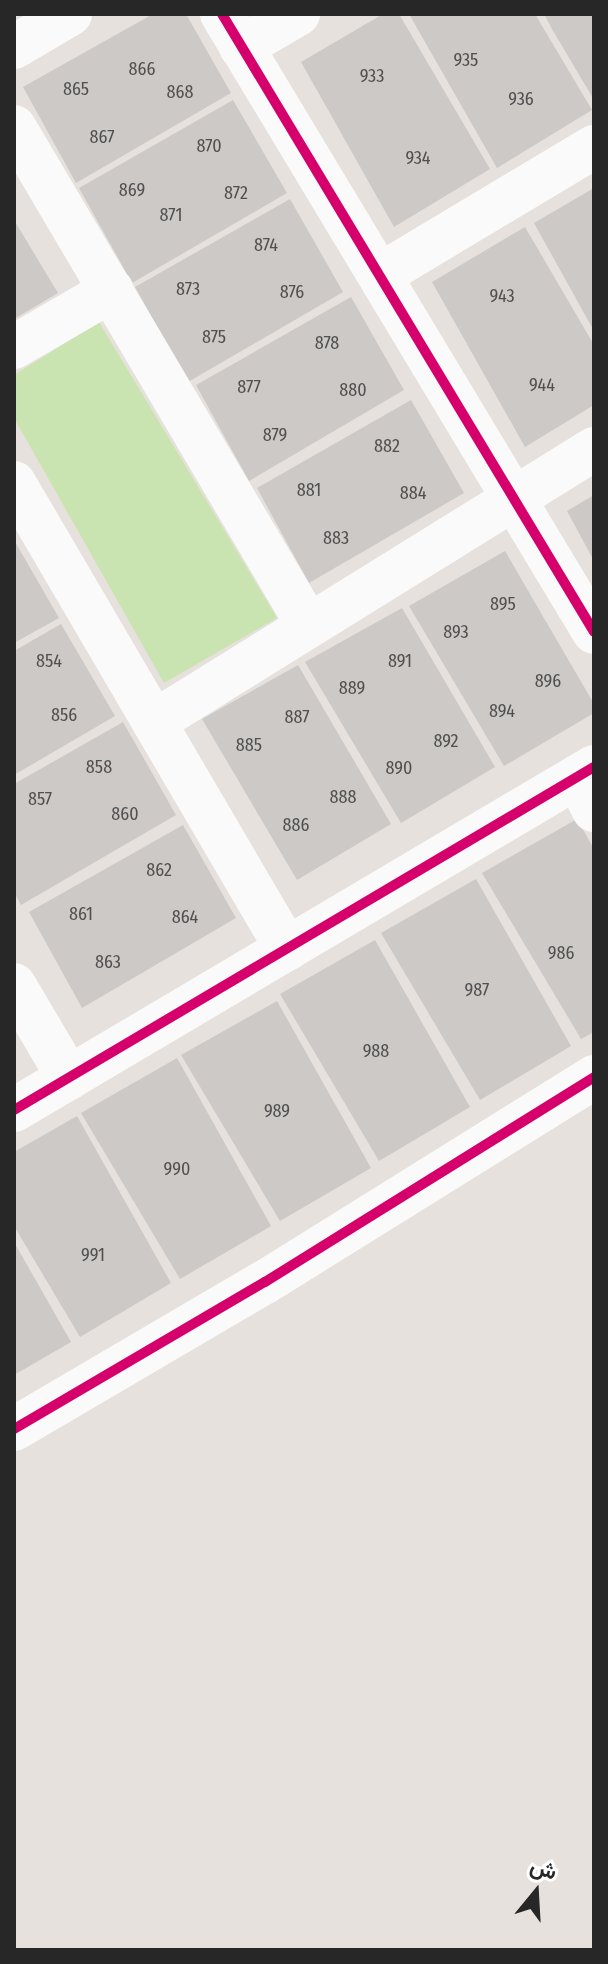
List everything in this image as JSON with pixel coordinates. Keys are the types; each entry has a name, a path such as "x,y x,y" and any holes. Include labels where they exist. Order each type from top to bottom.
{"street":[{"path":"14,47 70,14"},
{"path":"298,14 231,31 594,632"},
{"path":"14,127 308,625"},
{"path":"380,275 594,147"},
{"path":"14,347 112,290"},
{"path":"154,722 594,449"},
{"path":"14,483 287,949"},
{"path":"14,1110 287,949 588,785"},
{"path":"14,985 69,1078"},
{"path":"14,1429 265,1282 594,1077"}],"green space":[{"path":"99,322 277,618 164,683 14,418 14,375"}],"building":[{"path":"153,14 186,14 231,93 76,183 23,87"},
{"path":"383,14 399,14 490,169 394,227 301,62"},
{"path":"409,14 535,14 592,110 497,168"},
{"path":"544,14 594,14 594,100 552,29"},
{"path":"233,100 287,193 132,283 79,188"},
{"path":"594,188 594,331 534,223"},
{"path":"290,199 343,292 188,382 135,287"},
{"path":"14,220 58,293 14,319"},
{"path":"525,227 594,345 594,405 525,447 432,282"},
{"path":"351,297 404,390 249,481 196,385"},
{"path":"411,400 464,493 309,583 257,488"},
{"path":"594,495 594,561 567,511"},
{"path":"14,540 59,618 14,643"},
{"path":"505,551 594,704 594,713 504,766 409,606"},
{"path":"402,608 495,767 401,823 305,662"},
{"path":"61,624 115,716 14,775 14,651"},
{"path":"298,665 391,824 297,880 202,719"},
{"path":"123,722 176,815 21,905 14,892 14,784"},
{"path":"577,819 594,849 594,1032 581,1039 482,873"},
{"path":"183,825 236,918 82,1008 29,912"},
{"path":"476,879 571,1046 480,1100 381,933"},
{"path":"375,940 470,1107 379,1161 280,994"},
{"path":"277,1001 371,1168 280,1221 181,1055"},
{"path":"177,1058 271,1226 180,1279 81,1113"},
{"path":"77,1116 171,1283 80,1337 14,1226 14,1152"},
{"path":"14,1242 71,1342 14,1375"}],"cycle path":[{"path":"222,14 594,632"},
{"path":"14,1110 594,767"},
{"path":"14,1429 265,1282 594,1077"}]}
